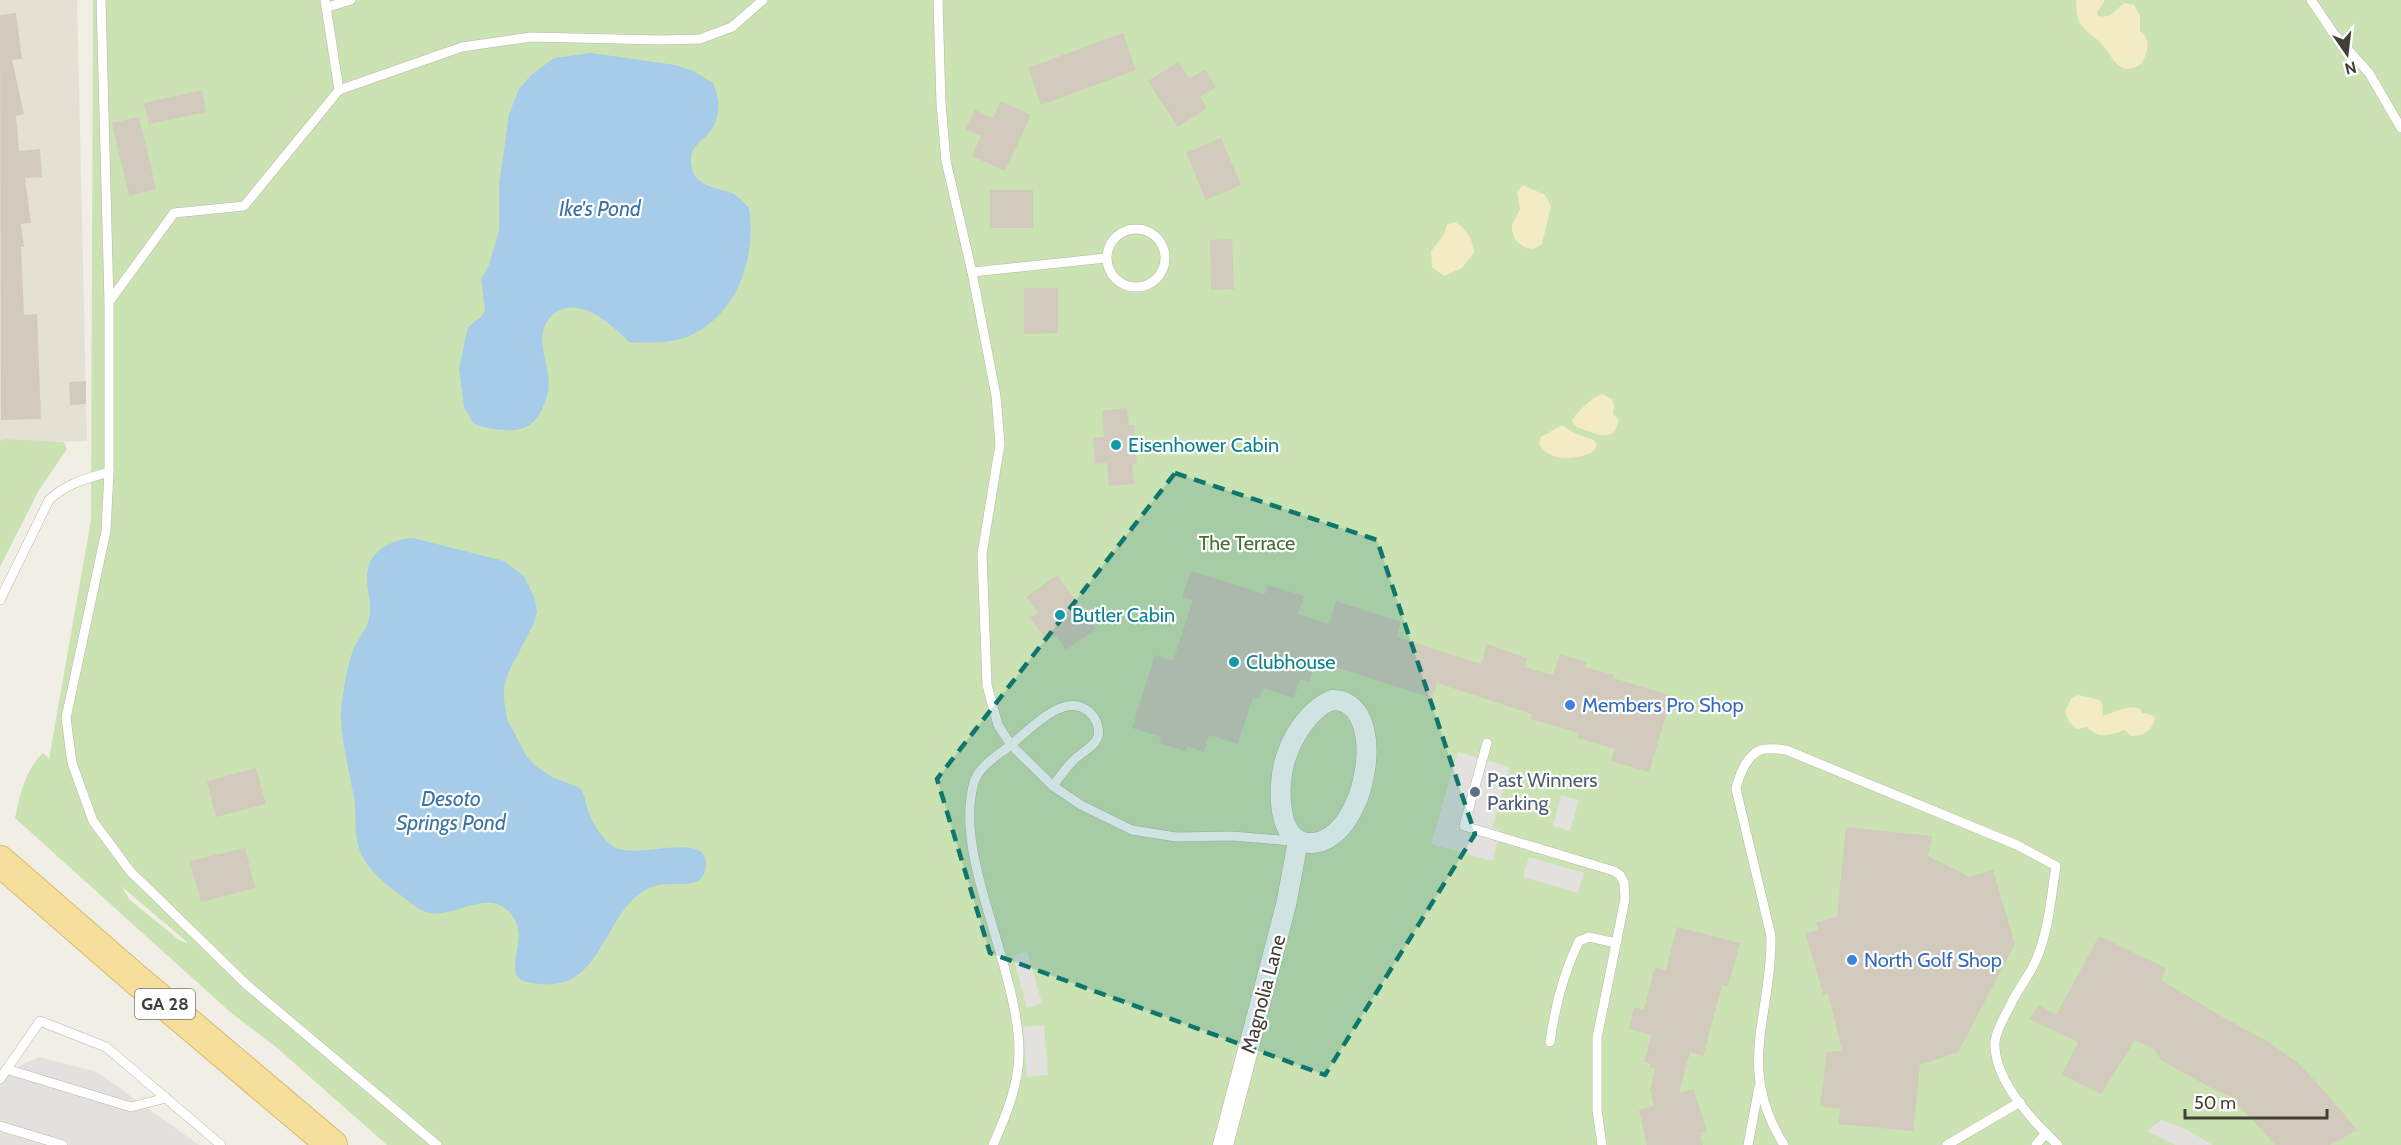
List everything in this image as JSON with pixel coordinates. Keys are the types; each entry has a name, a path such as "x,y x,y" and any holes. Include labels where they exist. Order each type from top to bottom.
{"main road":[{"name":"GA 28","path":"0,861 332,1145"}],"street":[{"path":"1332,700 1344,702 1355,708 1364,733 1365,770 1361,792 1352,812 1335,833 1320,842 1298,841 1287,826 1282,811 1282,780 1286,759 1298,732 1319,707 1332,700"},
{"name":"Magnolia Lane","path":"1223,1145 1286,905 1298,841"}],"lane":[{"path":"101,0 109,302 109,472 106,531 66,718 72,763 93,822 129,870 247,985 437,1145"},
{"path":"339,90 327,4 351,0"},
{"path":"109,302 174,213 244,206 339,90 462,47 531,37 700,39 732,27 763,0"},
{"path":"938,0 940,104 946,161 972,272 996,396 1000,444 982,554 987,685 998,725 1011,745 1053,786 1106,819 1143,832 1176,837 1231,836 1298,841"},
{"path":"2311,0 2334,34 2369,73 2401,128"},
{"path":"1138,228 1156,236 1165,253 1161,272 1147,285 1138,287 1128,286 1112,276 1106,258 1112,240 1128,229 1138,228"},
{"path":"972,272 1106,258"},
{"path":"0,600 50,500 61,488 76,481 109,472"},
{"path":"993,1145 1006,1118 1019,1052 1013,1008 970,837 973,785 984,765 1049,714 1072,705 1080,705 1089,711 1098,726 1095,742 1077,757 1053,786"},
{"path":"1487,743 1464,826 1568,856 1620,875 1624,883 1625,899 1597,1038 1597,1110 1602,1145"},
{"path":"1748,1145 1759,1084 1759,1034 1770,960 1770,936 1736,789 1737,781 1748,761 1758,751 1766,748 1786,750 2015,844 2056,866 2045,937 2036,960 2010,1005 1995,1040 2000,1068 2006,1082 2020,1102 2058,1145"},
{"path":"1550,1042 1561,987 1568,964 1579,941 1589,937 1616,943"},
{"path":"0,1079 40,1021 106,1047 221,1145"},
{"path":"6,1068 131,1107 166,1098"},
{"path":"1759,1084 1770,1120 1784,1145"},
{"path":"1947,1145 2020,1102"},
{"path":"0,1125 63,1145"},
{"path":"2036,1145 2046,1133"}],"highlighted area":[{"path":"1175,473 1377,540 1475,834 1325,1075 990,953 937,779"}],"shaded area":[{"path":"0,0 77,0 87,441 0,443"},
{"name":"Past Winners Parking","path":"1458,752 1510,767 1492,827 1501,830 1492,861 1431,844"},
{"path":"1561,795 1579,800 1570,831 1553,826"},
{"path":"1529,857 1584,873 1578,893 1523,877"},
{"path":"1027,951 1042,1003 1027,1008 1013,956"},
{"path":"1044,1025 1048,1075 1027,1077 1023,1027"},
{"path":"39,1057 97,1072 199,1145 0,1145 0,1075"},
{"path":"2161,1120 2184,1128 2213,1145 2175,1145 2147,1131"}],"green space":[{"name":"The Terrace","path":"93,0 2401,0 2401,1145 387,1145 276,1047 229,1011 15,818 21,792 32,767 43,753 49,759 91,520","holes":["121,886 187,942 179,940 130,900"]},
{"path":"4,439 64,442 67,449 39,490 0,567 0,441"}],"sand":[{"path":"2076,0 2105,0 2097,13 2103,17 2110,15 2125,3 2134,5 2140,16 2140,31 2147,42 2147,51 2141,64 2127,69 2117,64 2101,43 2080,23"},
{"path":"1523,185 1545,195 1551,206 1542,244 1533,249 1526,248 1516,241 1512,231 1512,225 1520,209 1517,192"},
{"path":"1455,222 1469,235 1474,253 1462,268 1444,276 1432,267 1431,251 1443,236 1447,225"},
{"path":"1602,394 1612,399 1613,414 1619,420 1614,431 1607,435 1598,435 1581,429 1572,421 1576,414"},
{"path":"1562,425 1574,433 1594,440 1597,445 1594,451 1573,458 1565,458 1557,457 1544,450 1539,444 1541,437"},
{"path":"2078,695 2100,700 2103,706 2103,716 2126,708 2135,708 2140,709 2142,713 2152,715 2155,718 2154,722 2147,732 2135,736 2131,736 2125,730 2101,735 2087,727 2077,729 2070,723 2065,712 2071,699"}],"water":[{"name":"Ike's Pond","path":"591,53 675,65 693,71 713,83 718,101 718,114 710,132 692,152 692,170 700,181 732,193 749,208 750,247 746,267 730,302 717,317 702,329 677,340 656,343 629,342 606,321 587,311 568,308 554,313 545,326 542,337 549,388 537,418 531,424 515,430 479,426 473,423 464,407 459,368 468,327 482,316 485,310 481,279 489,265 499,230 499,185 509,114 519,89 531,75 554,58"},
{"name":"Desoto Springs Pond","path":"413,538 504,561 524,576 535,599 537,612 533,625 508,673 504,687 504,700 507,719 527,757 552,777 580,788 595,825 601,835 614,847 638,850 683,847 703,854 706,863 700,880 686,884 657,885 642,892 618,918 589,964 577,976 561,983 531,983 521,980 516,975 518,929 511,914 502,906 483,903 440,913 421,910 384,882 370,868 358,843 354,798 342,730 341,714 345,683 352,652 369,618 367,572 370,563 374,556 387,545"}],"building":[{"path":"16,13 22,59 12,60 24,114 16,116 19,151 40,149 42,177 25,178 31,223 21,224 24,247 21,247 24,315 37,314 41,419 1,420 0,15"},
{"path":"1123,33 1136,70 1041,105 1028,68"},
{"path":"1178,62 1190,79 1205,69 1216,87 1200,97 1207,108 1178,127 1148,81"},
{"path":"202,90 206,112 149,124 144,103"},
{"path":"1001,101 1031,115 1005,171 972,156 981,136 966,129 975,110 993,118"},
{"path":"139,117 156,189 129,196 112,123"},
{"path":"1221,138 1241,185 1206,200 1186,153"},
{"path":"990,190 1033,190 1033,228 990,228"},
{"path":"1232,239 1234,289 1211,290 1210,240"},
{"path":"1024,288 1058,288 1058,333 1024,334"},
{"path":"86,381 86,404 70,405 69,382"},
{"name":"Eisenhower Cabin","path":"1127,408 1129,425 1134,425 1140,452 1136,452 1137,464 1132,465 1134,484 1109,486 1107,463 1095,464 1093,438 1104,437 1102,411"},
{"name":"Clubhouse","path":"1191,571 1265,594 1268,585 1304,596 1298,614 1329,624 1336,601 1401,622 1397,637 1481,664 1487,644 1527,658 1524,667 1553,675 1560,654 1587,662 1585,667 1614,675 1613,678 1672,696 1649,772 1611,761 1615,749 1577,738 1579,733 1530,719 1532,714 1437,683 1432,698 1316,661 1309,682 1300,679 1294,698 1263,688 1260,699 1253,697 1238,744 1209,735 1204,752 1187,746 1186,751 1159,743 1161,737 1132,728 1155,655 1173,661 1193,600 1182,597"},
{"name":"Butler Cabin","path":"1057,575 1096,629 1066,650 1055,635 1047,641 1030,618 1038,613 1026,597"},
{"path":"256,768 266,804 216,817 207,781"},
{"path":"1846,827 1932,836 1928,856 1970,877 1993,870 2015,944 1958,1052 1920,1065 1913,1131 1838,1124 1840,1108 1820,1107 1827,1052 1842,1051 1828,994 1824,996 1805,933 1818,930 1816,923 1837,916"},
{"path":"245,848 255,888 201,902 190,861"},
{"path":"1677,927 1740,943 1728,987 1722,985 1703,1056 1690,1052 1679,1093 1693,1089 1707,1131 1700,1133 1703,1145 1647,1145 1639,1110 1654,1106 1650,1089 1655,1069 1650,1067 1651,1064 1644,1062 1652,1035 1629,1029 1634,1007 1644,1010 1655,967 1666,970"},
{"path":"2099,936 2166,968 2161,980 2269,1042 2299,1064 2357,1130 2330,1145 2275,1145 2231,1097 2161,1060 2154,1049 2135,1040 2101,1094 2062,1075 2078,1042 2029,1019 2039,1005 2056,1015"}],"place":[{"name":"Eisenhower Cabin","path":"1116,445"},
{"name":"Butler Cabin","path":"1060,615"},
{"name":"Clubhouse","path":"1234,662"},
{"name":"Members Pro Shop","path":"1570,705"},
{"name":"Past Winners Parking","path":"1475,792"},
{"name":"North Golf Shop","path":"1852,960"}]}
